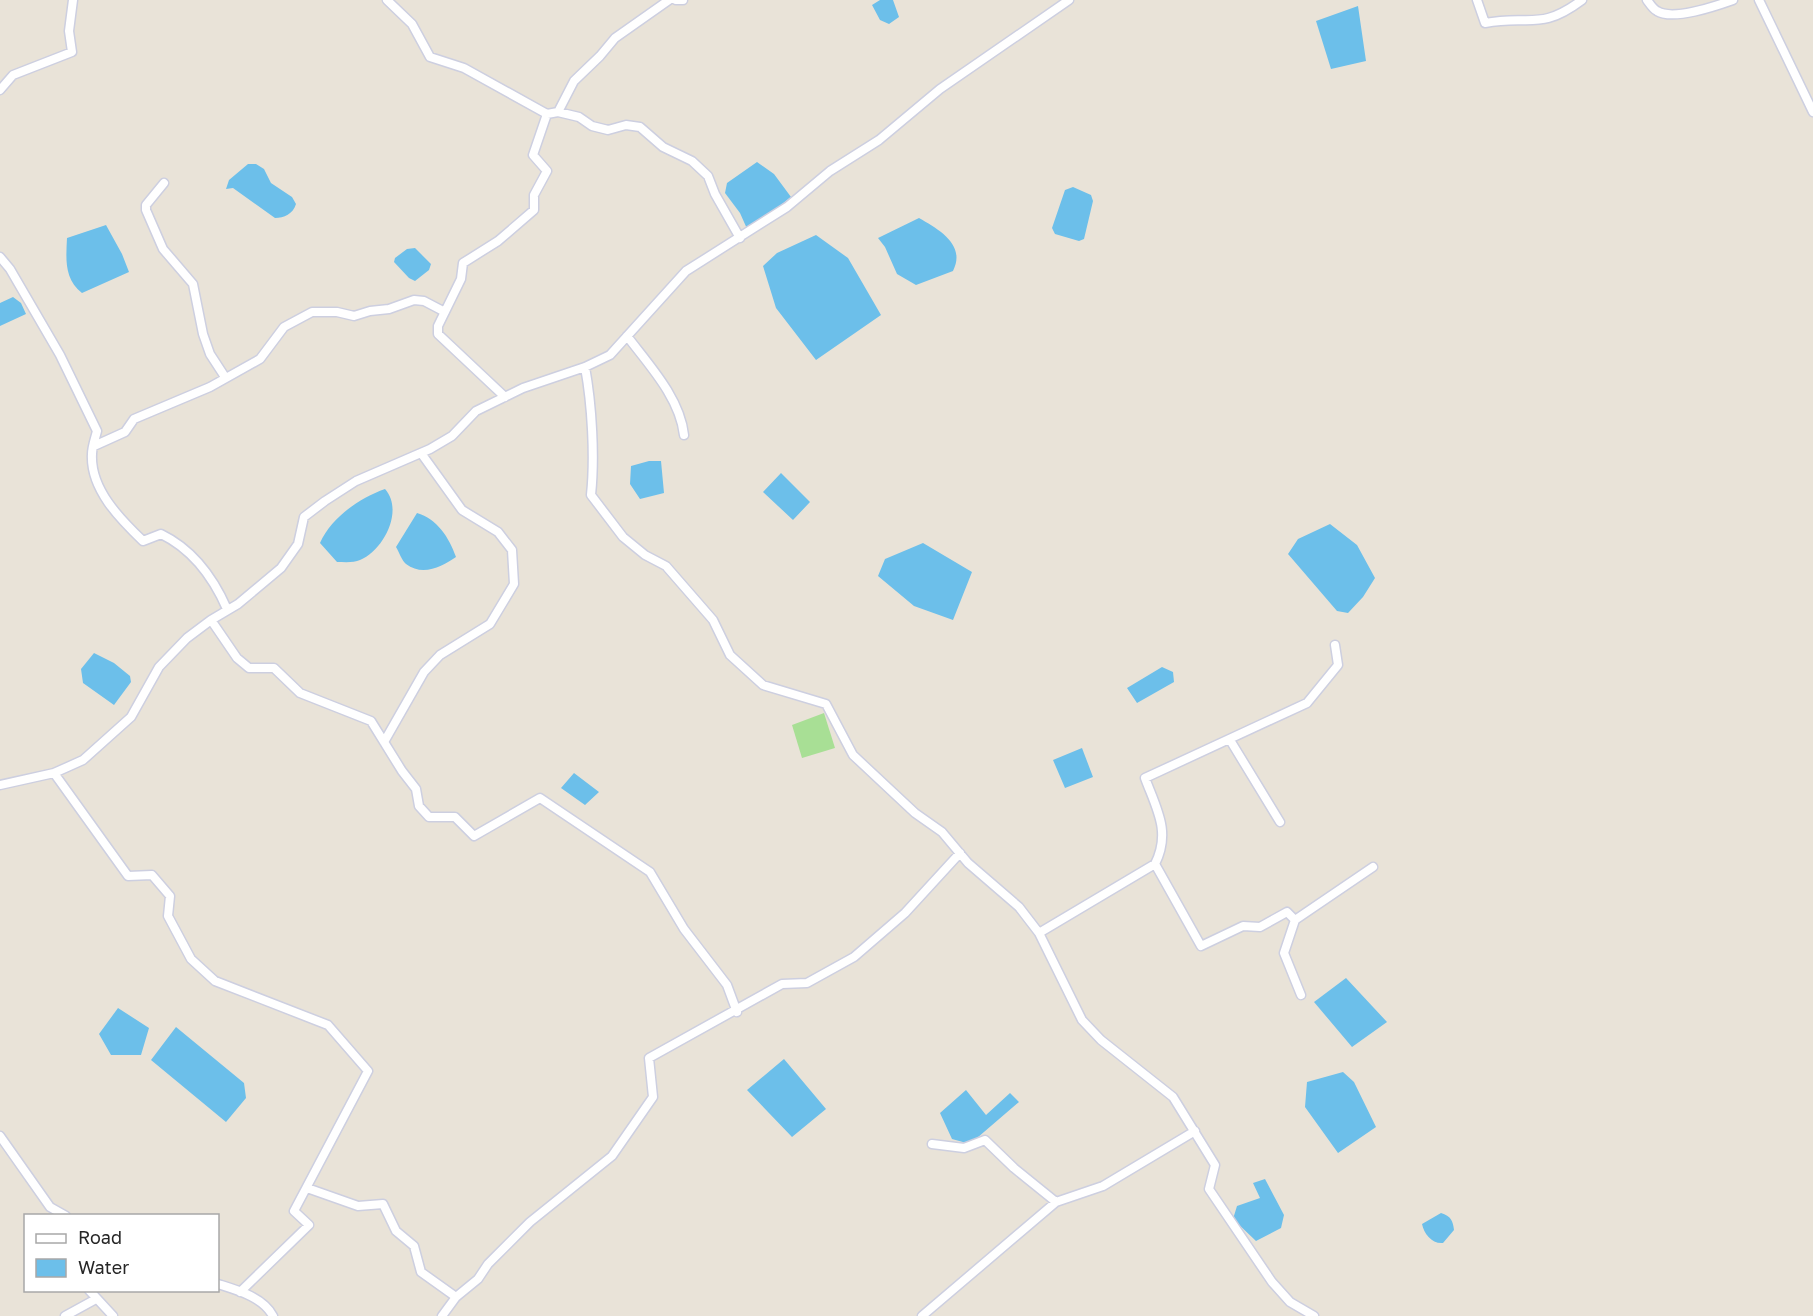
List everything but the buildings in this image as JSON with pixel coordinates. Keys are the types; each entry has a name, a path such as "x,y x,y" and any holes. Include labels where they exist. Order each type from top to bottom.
{"street":[{"path":"0,90 5,87 13,75 72,52 69,31 73,0"},
{"path":"387,0 412,24 430,57 464,68 547,114 558,112 579,117 592,126 608,130 626,126 640,127 663,147 692,161 708,176 715,194 740,238"},
{"path":"558,112 574,81 615,38 669,0"},
{"path":"676,0 683,0"},
{"path":"0,785 54,773 83,760 111,737 130,717 159,667 188,638 227,609 238,604 281,568 298,544 304,517 357,481 421,453 452,436 476,411 610,355 686,271 787,207 830,171 879,140 978,61 1069,0"},
{"path":"1477,0 1485,23 1504,20 1536,22 1549,20 1582,0"},
{"path":"1647,0 1655,11 1665,14 1703,10 1733,0"},
{"path":"1759,0 1813,112"},
{"path":"505,397 438,334 445,312 461,279 463,263 498,241 534,210 534,195 547,171 533,155 547,114"},
{"path":"164,183 146,205 146,210 163,249 193,284 203,334 210,354 225,378"},
{"path":"0,257 10,268 60,355 97,431 92,452 93,468 101,491 127,525 143,541 161,534 187,549 209,576 227,609"},
{"path":"94,446 125,432 134,419 225,378 260,359 284,327 312,312 337,312 354,316 389,309 414,300 424,301 445,312"},
{"path":"627,336 661,382 682,417 684,435"},
{"path":"585,367 593,474 591,495 597,504 623,537 645,555 666,566 713,620 730,655 763,685 826,704 853,755 915,813 942,832 960,853 1019,907 1039,933 1082,1020 1101,1040 1173,1097 1215,1165 1209,1189 1272,1282 1290,1302 1314,1316"},
{"path":"384,742 424,672 440,655 490,624 514,584 512,550 498,532 462,510 421,453"},
{"path":"211,620 237,658 249,668 274,668 300,693 371,722 416,789 419,806 429,817 455,817 474,836 540,798 650,872 684,929 727,985 737,1012"},
{"path":"1039,933 1155,864 1161,851 1164,829 1145,778 1307,703 1338,664 1335,645"},
{"path":"1230,740 1280,822"},
{"path":"54,773 128,876 152,875 170,896 168,916 191,958 215,981 328,1024 368,1071 294,1211 309,1225 240,1292"},
{"path":"442,1316 456,1297 478,1279 488,1264 530,1221 612,1156 653,1097 649,1058 737,1012 782,984 807,983 854,957 905,913 960,853"},
{"path":"1155,864 1201,946 1243,926 1260,927 1287,912 1295,920"},
{"path":"1301,995 1284,953 1295,920 1373,867"},
{"path":"922,1316 1056,1202 1103,1186 1195,1131"},
{"path":"0,1136 50,1207 64,1214"},
{"path":"932,1144 964,1148 985,1140 1014,1168 1056,1202"},
{"path":"307,1188 358,1206 383,1204 396,1231 414,1246 421,1272 456,1297"},
{"path":"219,1284 240,1292 268,1307 273,1316"},
{"path":"90,1292 113,1316"},
{"path":"65,1316 96,1299"}],"green space":[{"path":"824,713 835,748 802,758 792,725"}],"water":[{"path":"880,0 893,0 899,17 889,24 880,20 872,5"},
{"path":"1358,6 1366,61 1331,69 1316,21"},
{"path":"757,162 774,174 791,197 748,231 740,213 725,193 727,183"},
{"path":"248,164 256,164 264,169 271,183 292,197 296,204 290,213 275,218 233,188 226,189 229,180"},
{"path":"1073,187 1091,195 1093,201 1084,239 1079,241 1055,234 1052,228 1065,190"},
{"path":"919,218 949,239 956,253 956,262 953,271 916,285 897,274 885,247 878,238"},
{"path":"106,225 129,272 82,293 72,281 67,268 67,238"},
{"path":"816,235 848,258 881,315 816,360 776,308 763,266 777,253"},
{"path":"415,248 431,264 429,270 415,281 409,278 394,262 395,258 407,249"},
{"path":"13,297 21,303 26,314 0,326 0,303"},
{"path":"649,461 661,461 664,493 640,499 630,484 631,466"},
{"path":"781,473 810,502 793,520 763,492"},
{"path":"385,489 390,498 392,518 383,539 377,548 360,560 337,562 320,543 325,534 339,517 356,503"},
{"path":"417,513 436,524 450,543 456,557 439,567 426,570 412,568 405,563 396,547"},
{"path":"1330,524 1357,545 1375,578 1363,597 1348,613 1337,611 1288,554 1298,539"},
{"path":"923,543 972,572 953,620 914,606 878,576 885,559"},
{"path":"94,653 114,663 130,676 131,682 114,705 83,683 81,669"},
{"path":"1162,667 1173,672 1174,682 1137,703 1127,688"},
{"path":"1082,748 1093,777 1065,788 1053,760"},
{"path":"574,773 599,792 585,805 561,788"},
{"path":"1346,978 1387,1022 1352,1047 1314,1002"},
{"path":"118,1008 149,1028 141,1055 111,1055 99,1034"},
{"path":"176,1027 244,1083 246,1098 226,1122 151,1060"},
{"path":"784,1059 826,1109 792,1137 747,1090"},
{"path":"1343,1072 1354,1082 1376,1127 1338,1153 1305,1107 1307,1082"},
{"path":"966,1090 986,1115 1010,1093 1019,1102 970,1144 952,1139 940,1113"},
{"path":"1265,1179 1284,1215 1281,1228 1256,1241 1233,1219 1237,1206 1260,1198 1253,1183"},
{"path":"1441,1213 1451,1219 1454,1230 1443,1243 1439,1243 1429,1238 1422,1224"}]}
